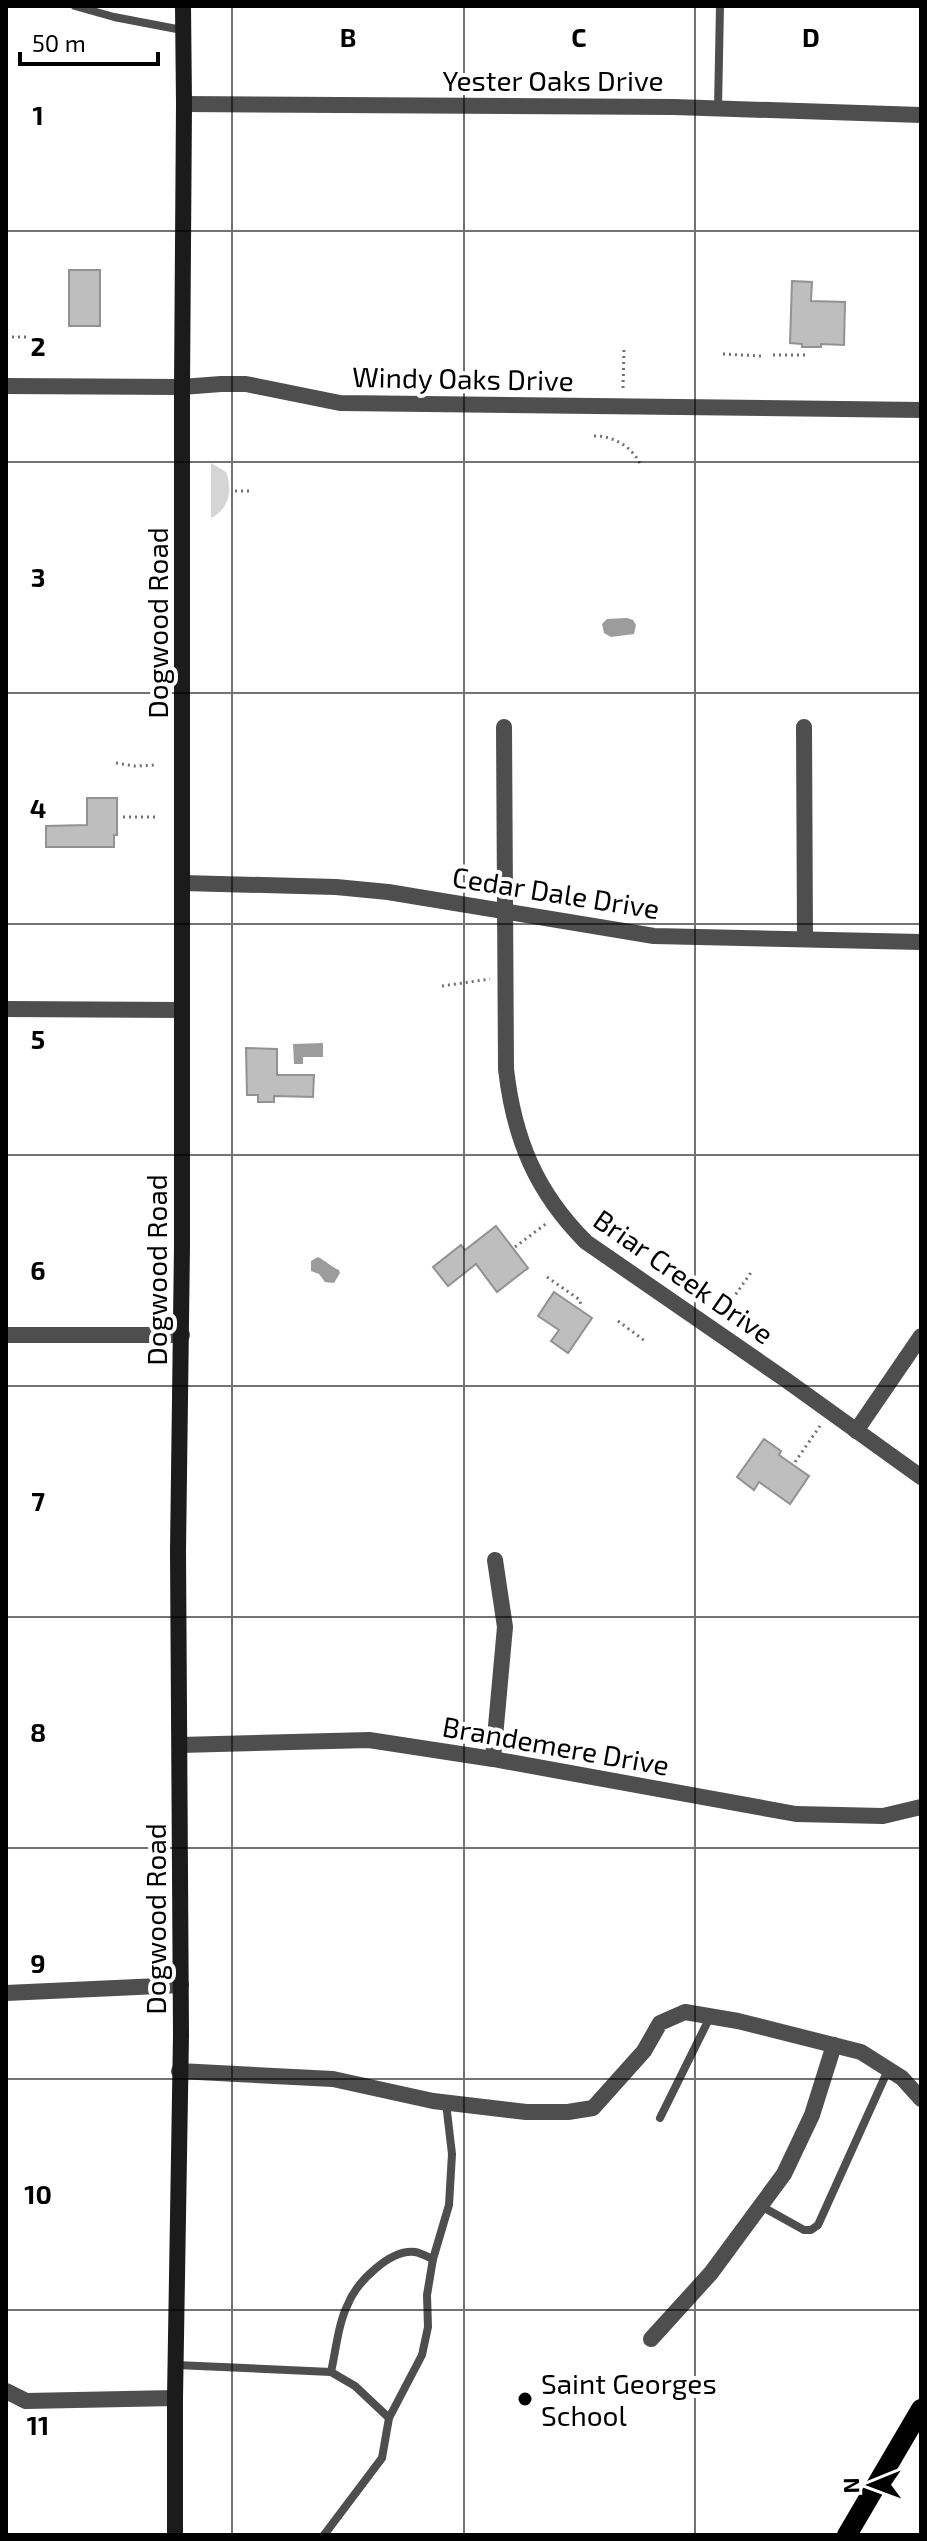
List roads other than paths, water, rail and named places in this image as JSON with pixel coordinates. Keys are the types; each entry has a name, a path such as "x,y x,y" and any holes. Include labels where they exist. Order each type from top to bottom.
{"main road":[{"path":"847,2535 921,2409"}],"street":[{"name":"Dogwood Road","path":"175,2535 181,1985 178,1551 182,1335 183,6"},
{"name":"Yester Oaks Drive","path":"184,104 718,108 921,115"},
{"name":"Windy Oaks Drive","path":"6,386 182,387 246,384 340,403 921,410"},
{"name":"Briar Creek Drive","path":"504,727 506,1069 509,1098 531,1168 549,1200 586,1242 921,1477"},
{"path":"804,727 805,938"},
{"name":"Cedar Dale Drive","path":"183,883 336,887 388,892 654,936 921,942"},
{"path":"6,1009 181,1010"},
{"path":"6,1335 182,1335"},
{"path":"856,1431 921,1336"},
{"path":"493,1759 505,1627 495,1560"},
{"name":"Brandemere Drive","path":"180,1745 369,1740 493,1759 796,1814 883,1816 921,1807"},
{"path":"6,1993 181,1985"},
{"path":"179,2071 333,2079 446,2102 526,2112 568,2112 593,2108 644,2051 660,2023 685,2012 738,2021 861,2052 902,2078 921,2099"},
{"path":"651,2339 711,2273 784,2174 812,2115 834,2045"},
{"path":"6,2391 26,2401 175,2398"}],"lane":[{"path":"75,6 182,30"},
{"path":"718,108 720,6"},
{"path":"660,2118 710,2017"},
{"path":"761,2206 804,2230 818,2225 888,2069"},
{"path":"324,2535 382,2458 389,2418 422,2355 428,2327 427,2295 433,2259 449,2205 452,2154 446,2102"},
{"path":"331,2372 348,2303 367,2276 402,2254 415,2252 433,2259"},
{"path":"175,2365 331,2372 355,2386 389,2418"}],"place":[{"name":"Saint Georges School","path":"525,2399"}]}
